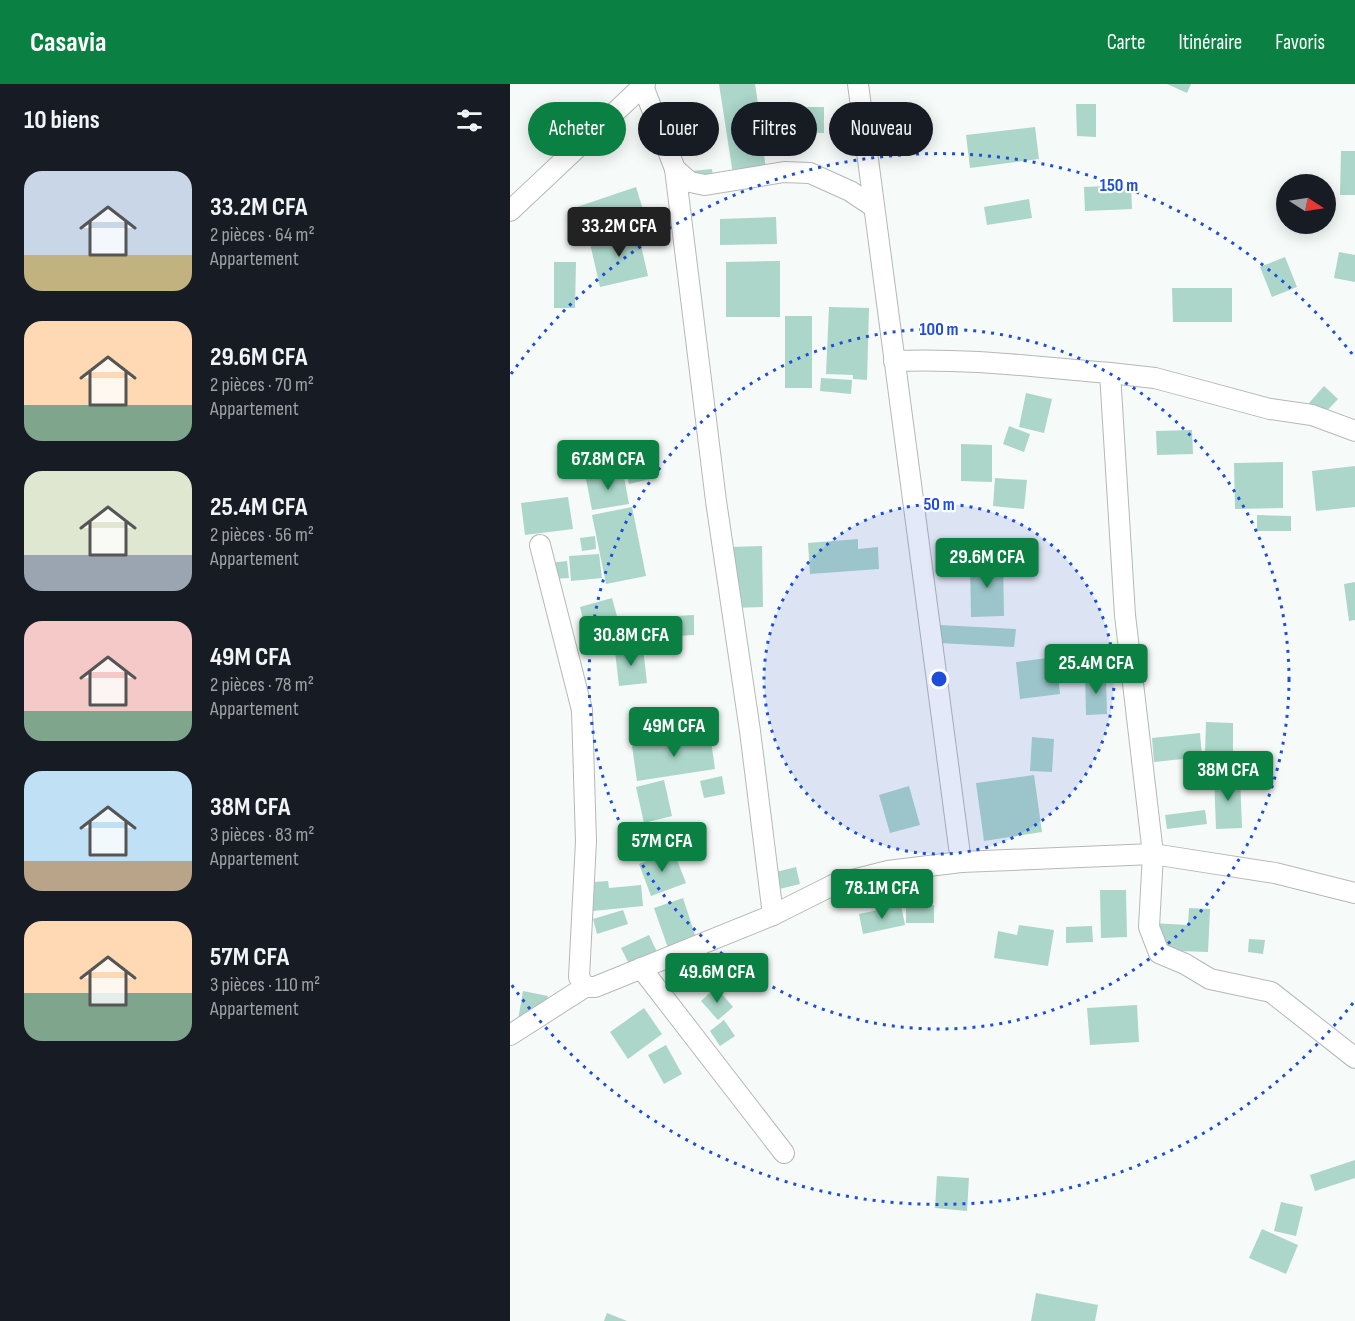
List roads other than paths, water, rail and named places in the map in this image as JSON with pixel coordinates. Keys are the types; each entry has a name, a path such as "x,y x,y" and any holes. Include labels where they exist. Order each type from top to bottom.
{"street":[{"path":"858,84 960,861"},
{"path":"510,211 644,85 675,169 716,501 750,731 773,915"},
{"path":"675,169 690,182 705,185 783,172 810,173 850,191 874,207"},
{"path":"894,361 952,359 1007,362 1155,378 1270,409 1312,415 1355,432"},
{"path":"1110,374 1125,615 1153,854 1149,927 1159,953 1185,963 1210,979 1271,992 1355,1058"},
{"path":"540,545 582,710 586,841 579,977 585,987"},
{"path":"510,1035 585,987 595,987 773,915 833,885 888,872 960,861 1153,854 1275,873 1355,893"},
{"path":"641,968 784,1154"}]}
